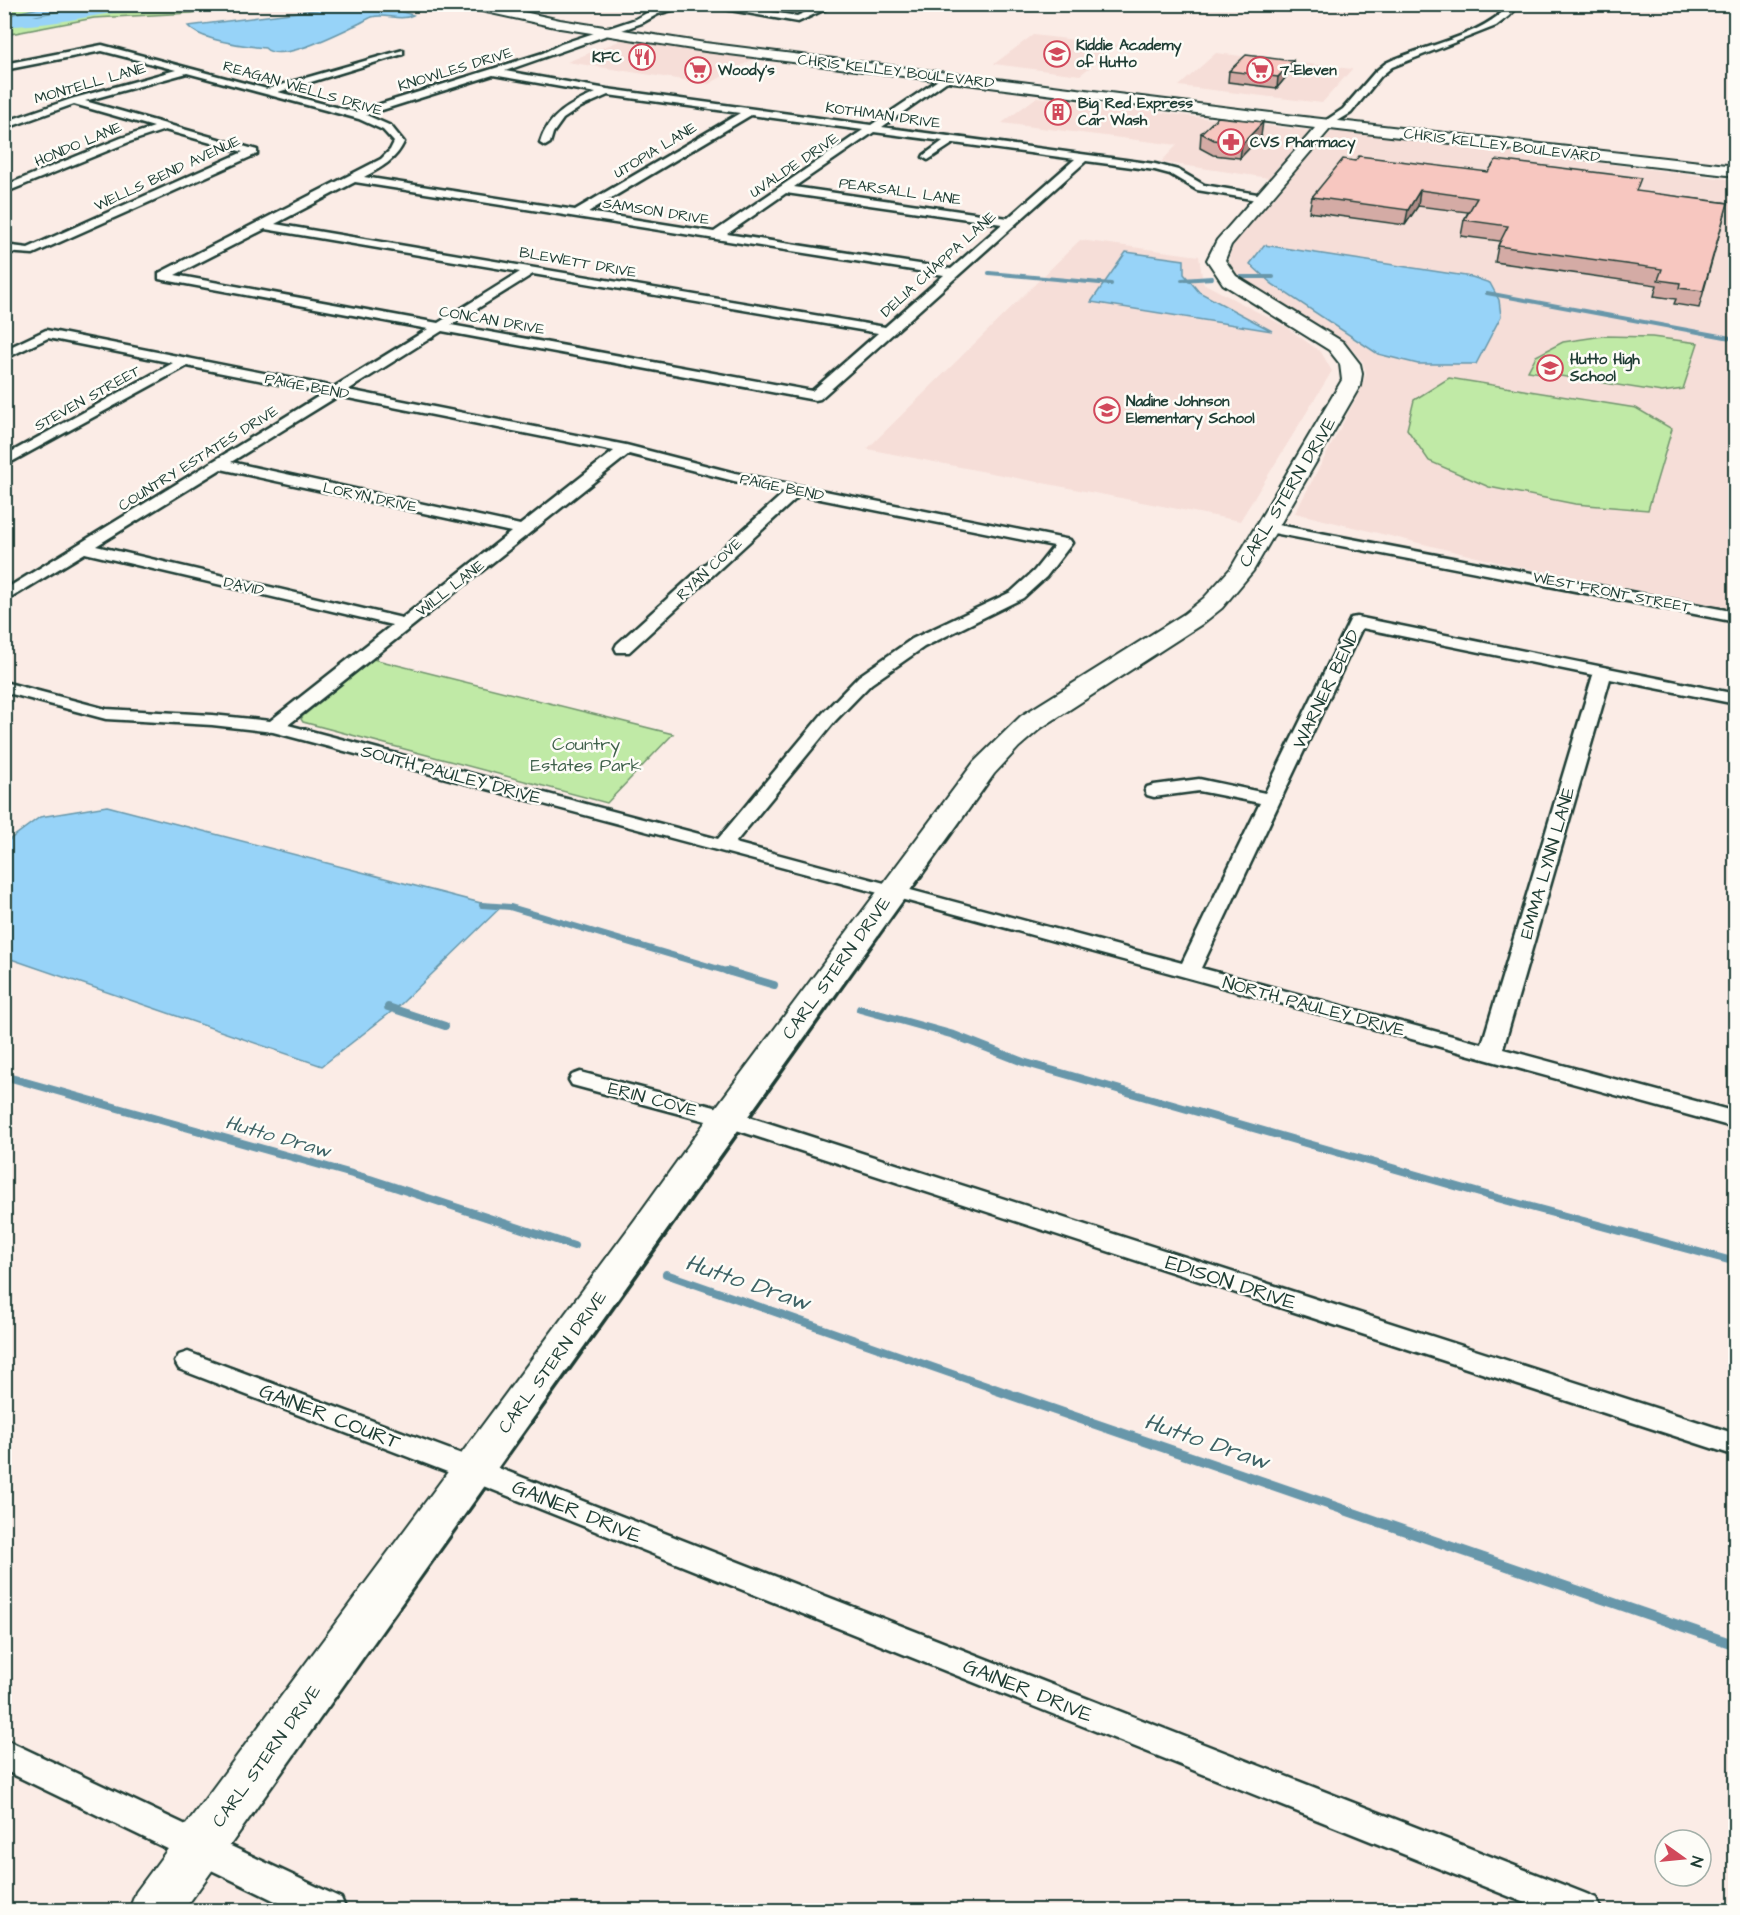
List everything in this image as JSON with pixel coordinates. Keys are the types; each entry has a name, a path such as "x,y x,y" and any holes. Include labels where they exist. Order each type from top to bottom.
{"main road":[{"name":"CHRIS KELLEY BOULEVARD","path":"468,4 622,30 947,77 1295,121 1736,171"},
{"name":"CHRIS KELLEY BOULEVARD","path":"514,4 622,30 1147,95 1297,116 1327,123"},
{"name":"CARL STERN DRIVE","path":"154,1911 955,804 1009,741 1031,722 1193,619 1213,603 1241,571 1350,386 1353,374 1349,360 1336,346 1228,280 1218,267 1216,260 1223,244 1327,123"},
{"name":"CHRIS KELLEY BOULEVARD","path":"1676,166 1736,176"}],"street":[{"path":"700,4 798,19 832,4"},
{"name":"CARL STERN DRIVE","path":"1327,123 1347,111 1378,74 1389,65 1496,22 1510,12 1516,4"},
{"name":"KNOWLES DRIVE","path":"356,115 562,49 572,49 680,12 687,5"},
{"path":"1377,61 1473,24 1489,16 1498,8"},
{"name":"REAGAN WELLS DRIVE","path":"4,68 102,48 356,115 387,128 399,142 395,151 385,161 354,179 163,276"},
{"path":"266,92 400,52"},
{"name":"MONTELL LANE","path":"4,126 74,101 185,71"},
{"name":"KOTHMAN DRIVE","path":"494,72 607,92 1166,169 1201,188 1263,198"},
{"name":"UVALDE DRIVE","path":"716,236 947,77"},
{"path":"545,143 547,132 558,118 607,92"},
{"name":"WELLS BEND AVENUE","path":"4,248 29,252 253,152 74,101"},
{"name":"CARL STERN DRIVE","path":"1327,123 1339,101"},
{"name":"UTOPIA LANE","path":"577,214 749,112"},
{"name":"HONDO LANE","path":"4,190 132,137 164,127"},
{"path":"928,157 952,139"},
{"name":"DELIA CHAPPA LANE","path":"815,396 1084,158"},
{"name":"SAMSON DRIVE","path":"354,179 953,273"},
{"name":"PEARSALL LANE","path":"784,189 1011,222"},
{"name":"BLEWETT DRIVE","path":"263,225 887,332"},
{"name":"COUNTRY ESTATES DRIVE","path":"4,597 530,271"},
{"name":"CONCAN DRIVE","path":"163,276 815,396"},
{"name":"PAIGE BEND","path":"4,355 46,334 626,449 734,477 1064,543 1040,574 1017,595 918,643 865,680 829,717 722,846"},
{"name":"STEVEN STREET","path":"4,462 185,362"},
{"name":"WILL LANE","path":"274,727 626,449"},
{"name":"LORYN DRIVE","path":"218,464 522,530"},
{"name":"RYAN COVE","path":"623,648 796,490"},
{"name":"WEST FRONT STREET","path":"1271,523 1371,549 1488,568 1736,617"},
{"name":"DAVID","path":"84,548 404,623"},
{"name":"WARNER BEND","path":"1188,972 1357,622 1736,699"},
{"name":"EMMA LYNN LANE","path":"1490,1054 1603,672"},
{"name":"SOUTH PAULEY DRIVE","path":"4,687 106,714 212,720 274,727 893,891"},
{"path":"1154,791 1199,785 1272,801"},
{"name":"NORTH PAULEY DRIVE","path":"893,891 1736,1120"},
{"name":"ERIN COVE","path":"580,1080 726,1118"},
{"name":"EDISON DRIVE","path":"726,1118 1736,1445"},
{"name":"GAINER COURT","path":"188,1362 473,1470"},
{"name":"GAINER DRIVE","path":"473,1470 1584,1911"},
{"path":"4,1754 201,1847 329,1911"}],"shaded area":[{"name":"Kiddie Academy of Hutto","path":"1033,35 1119,45 1080,75 994,64"},
{"path":"624,39 757,57 709,84 567,62"},
{"path":"1216,53 1352,69 1322,103 1179,86"},
{"path":"1037,97 1310,131 1269,178 1161,162 1177,145 1002,123"},
{"name":"Hutto High School","path":"1338,130 1735,180 1735,610 1510,565 1295,513 1361,389 1366,374 1363,362 1352,349 1335,336 1243,281 1230,264 1229,254 1234,243 1330,133"},
{"name":"Nadine Johnson Elementary School","path":"1080,240 1199,256 1203,283 1286,327 1321,352 1332,371 1240,521 867,449"}],"green space":[{"path":"5,5 242,5 191,13 94,18 5,35"},
{"path":"1603,336 1652,337 1698,343 1683,389 1662,392 1528,371 1536,356 1563,342"},
{"path":"1449,378 1636,408 1672,429 1648,510 1575,504 1489,487 1429,461 1407,429 1414,400"},
{"name":"Country Estates Park","path":"373,659 673,734 607,803 303,722 301,719 303,716"}],"water":[{"path":"54,4 79,5 5,23 5,16"},
{"path":"354,5 379,5 413,15 403,18 372,17 309,46 283,52 272,52 265,48 213,39 188,26"},
{"path":"1264,245 1472,277 1490,283 1499,300 1501,316 1476,364 1418,364 1378,354 1272,284 1250,264"},
{"path":"1126,252 1184,260 1184,274 1199,292 1272,331 1091,302"},
{"path":"107,806 500,908 400,1005 322,1066 5,957 5,843 40,817"}],"building":[{"path":"1246,55 1293,61 1278,77 1229,71"},
{"path":"1218,117 1263,122 1242,144 1214,140 1201,133"},
{"path":"1359,156 1488,172 1496,160 1641,178 1636,191 1728,203 1703,291 1679,288 1680,283 1658,280 1662,269 1498,246 1508,226 1464,220 1477,198 1420,190 1408,210 1312,197 1343,159 1355,161"}],"waterway":[{"path":"4,21 37,21 113,8 155,4"},
{"path":"989,273 1111,284"},
{"path":"1241,277 1273,277"},
{"path":"1182,280 1212,278"},
{"path":"1487,293 1736,339"},
{"path":"482,905 510,907 732,973"},
{"path":"727,971 774,985"},
{"path":"388,1007 445,1026"},
{"path":"860,1009 954,1035 1023,1062 1490,1196 1736,1262"},
{"name":"Hutto Draw","path":"4,1076 370,1179 574,1246"},
{"name":"Hutto Draw","path":"666,1274 998,1390"},
{"name":"Hutto Draw","path":"994,1389 1736,1645"}],"place":[{"name":"Kiddie Academy of Hutto","path":"1057,54"},
{"name":"KFC","path":"642,57"},
{"name":"Woody's","path":"698,70"},
{"name":"7-Eleven","path":"1260,70"},
{"name":"Big Red Express Car Wash","path":"1058,112"},
{"name":"CVS Pharmacy","path":"1231,142"},
{"name":"Hutto High School","path":"1550,368"},
{"name":"Nadine Johnson Elementary School","path":"1107,410"}]}
